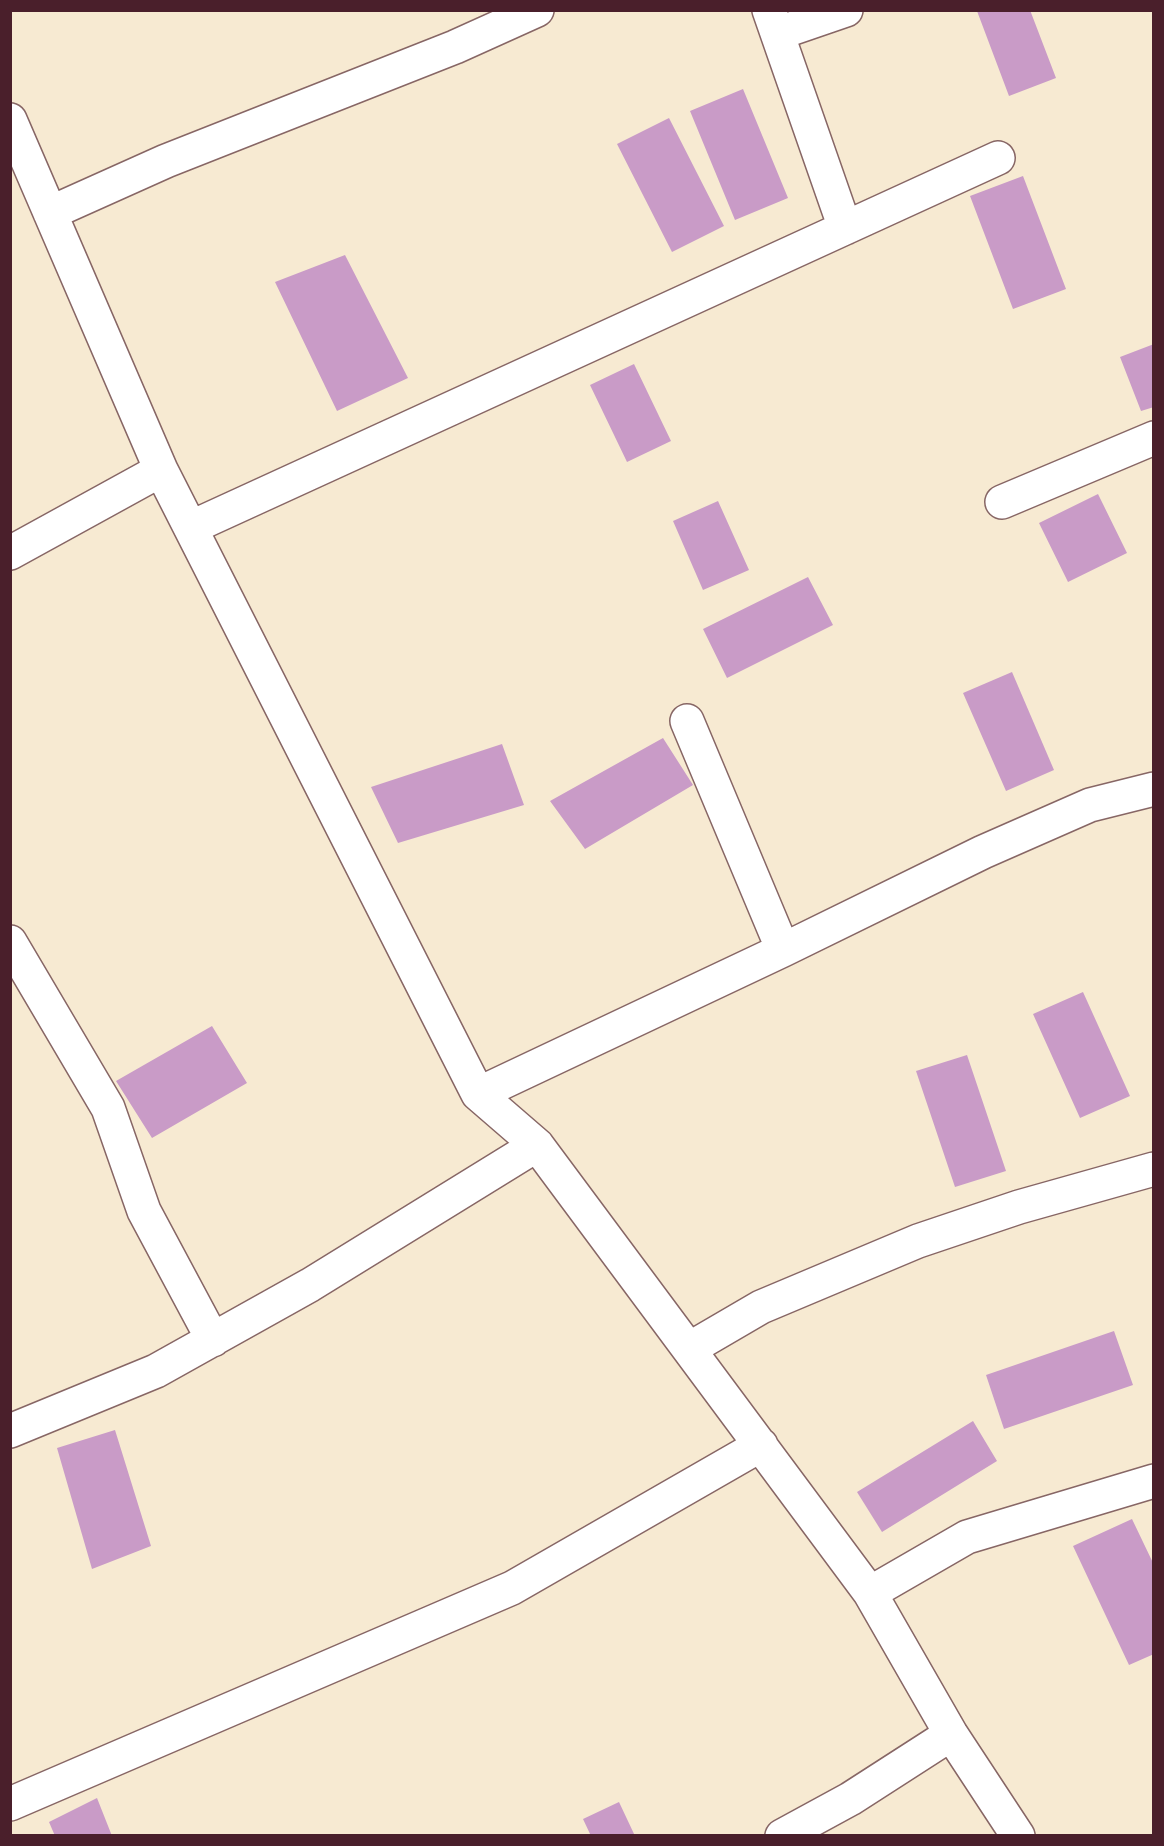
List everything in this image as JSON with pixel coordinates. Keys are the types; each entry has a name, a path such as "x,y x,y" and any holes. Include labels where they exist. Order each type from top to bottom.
{"street":[{"path":"50,213 166,161 455,47 537,10"},
{"path":"844,228 774,22 846,10"},
{"path":"10,120 19,166 50,213 161,470 478,1094 537,1145 870,1593 951,1734 1018,1836"},
{"path":"192,528 998,158"},
{"path":"1002,502 1154,438"},
{"path":"10,553 161,470"},
{"path":"687,721 783,950"},
{"path":"478,1094 783,950 983,852 1080,810 1154,789"},
{"path":"10,942 108,1108 144,1211 213,1340"},
{"path":"10,1431 156,1371 310,1285 537,1145"},
{"path":"689,1349 761,1307 918,1240 1019,1207 1154,1169"},
{"path":"10,1804 512,1588 761,1446"},
{"path":"870,1593 967,1538 1154,1480"},
{"path":"782,1836 850,1799 951,1734"}],"building":[{"path":"1030,10 1056,78 1009,96 977,11"},
{"path":"743,89 788,198 735,220 690,111"},
{"path":"669,118 724,226 672,252 617,144"},
{"path":"1023,176 1066,289 1013,309 970,196"},
{"path":"345,255 408,378 337,411 275,282"},
{"path":"1154,344 1154,407 1141,411 1120,357"},
{"path":"634,364 671,441 627,462 590,385"},
{"path":"1098,494 1127,553 1068,582 1039,523"},
{"path":"718,501 749,570 703,590 673,521"},
{"path":"808,577 833,625 727,678 703,629"},
{"path":"1012,672 1054,770 1006,791 963,693"},
{"path":"663,738 693,785 585,849 550,801"},
{"path":"502,744 524,805 398,843 371,787"},
{"path":"1083,992 1130,1096 1080,1118 1033,1014"},
{"path":"212,1026 247,1083 152,1138 116,1081"},
{"path":"967,1055 1006,1171 955,1187 916,1071"},
{"path":"1114,1331 1133,1385 1004,1429 986,1375"},
{"path":"973,1421 997,1461 882,1532 857,1492"},
{"path":"115,1430 151,1546 92,1569 57,1448"},
{"path":"1132,1519 1154,1565 1154,1654 1129,1665 1073,1546"},
{"path":"97,1798 112,1836 55,1836 49,1822"},
{"path":"619,1802 635,1836 591,1836 583,1819"}]}
